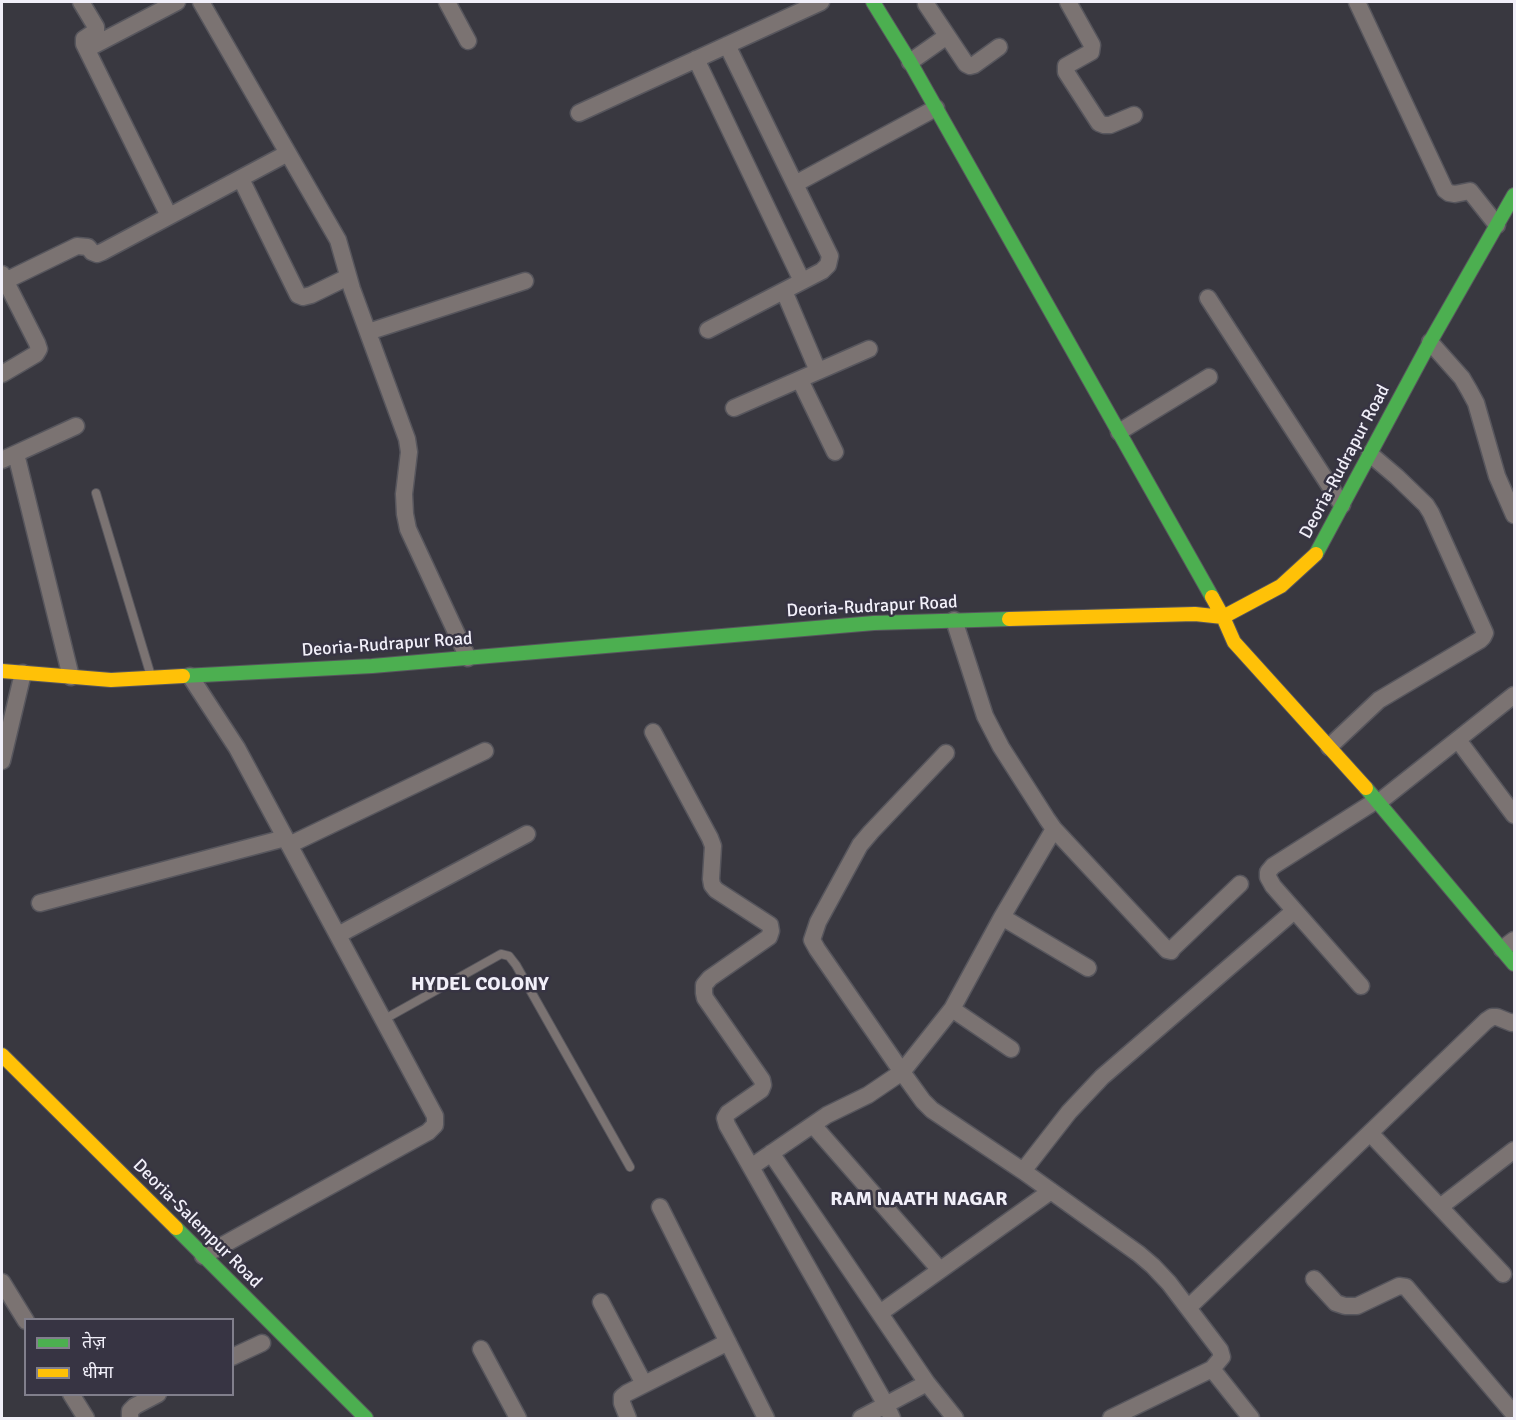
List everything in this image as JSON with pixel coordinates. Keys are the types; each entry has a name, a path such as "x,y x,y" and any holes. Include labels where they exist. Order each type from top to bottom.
{"main road":[{"path":"873,2 910,62 1119,432 1223,617 1234,642 1508,944 1515,964"},
{"name":"Deoria-Rudrapur Road","path":"2,671 111,680 372,666 874,623 1195,614 1223,617 1281,586 1315,555 1430,342 1515,195"},
{"name":"Deoria-Salempur Road","path":"2,1055 366,1419"},
{"path":"258,1339 275,1356"}],"street":[{"path":"81,2 96,27 96,31 84,39 84,44 169,216"},
{"path":"87,49 177,2"},
{"path":"201,2 338,240 348,277 407,439 409,452 404,494 408,529 468,657"},
{"path":"447,2 468,41"},
{"path":"579,113 727,45 803,5 821,2"},
{"path":"1068,2 1092,45 1091,52 1066,66 1066,72 1099,123 1110,125 1134,115"},
{"path":"1357,2 1445,190 1455,194 1470,191 1497,225"},
{"path":"926,4 966,64 970,66 999,47"},
{"path":"910,62 947,36"},
{"path":"708,330 822,271 828,265 830,256 727,45"},
{"path":"696,59 802,281"},
{"path":"795,184 936,108"},
{"path":"2,374 36,354 39,349 38,343 3,278 77,246 87,247 97,254 102,252 288,153"},
{"path":"241,178 298,295 303,297 311,295 348,277"},
{"path":"368,332 525,280"},
{"path":"784,291 818,371"},
{"path":"1208,298 1342,505"},
{"path":"1430,342 1462,378 1476,403 1497,476 1515,515"},
{"path":"734,408 869,349"},
{"path":"1119,432 1209,377"},
{"path":"800,380 835,452"},
{"path":"71,677 9,457 76,426"},
{"path":"1329,747 1379,700 1480,640 1485,633 1426,505 1370,454"},
{"path":"954,620 985,716 1001,747 1047,819 1167,950 1171,951 1240,884"},
{"path":"2,761 22,673"},
{"path":"190,676 237,748 435,1116 435,1125 428,1132 203,1256"},
{"path":"1360,986 1273,886 1268,872 1273,866 1378,801 1515,695"},
{"path":"653,732 710,838 713,846 712,885 716,890 770,925 769,937 710,978 704,985 705,998 762,1080 763,1085 760,1090 728,1113 725,1118 727,1125 889,1412"},
{"path":"1458,740 1515,815"},
{"path":"40,903 287,842 485,751"},
{"path":"946,753 860,845 818,922 812,940 923,1101 932,1110 1023,1171 1139,1254 1153,1266 1220,1350 1222,1357 1212,1369 1112,1419"},
{"path":"751,1167 813,1125 868,1095 902,1072 952,1010 1002,917 1054,829"},
{"path":"338,935 526,834"},
{"path":"1023,1171 1069,1112 1102,1077 1294,911"},
{"path":"1002,917 1088,968"},
{"path":"952,1010 1011,1049"},
{"path":"1188,1308 1486,1021 1497,1017 1515,1022"},
{"path":"813,1125 940,1270"},
{"path":"1370,1133 1503,1274"},
{"path":"1440,1207 1515,1150"},
{"path":"771,1153 927,1383 955,1419"},
{"path":"880,1313 1051,1191"},
{"path":"660,1207 766,1419"},
{"path":"1314,1279 1336,1303 1345,1306 1357,1306 1399,1286 1406,1287 1515,1414"},
{"path":"2,1282 24,1318"},
{"path":"601,1302 644,1384"},
{"path":"234,1356 258,1339"},
{"path":"628,1419 622,1403 622,1397 627,1393 728,1342"},
{"path":"481,1349 518,1419"},
{"path":"1212,1369 1251,1419"},
{"path":"861,1419 889,1412 927,1383"},
{"path":"72,1396 86,1419"},
{"path":"130,1419 130,1411 135,1406 156,1396"}],"lane":[{"path":"96,493 151,678"},
{"path":"383,1020 501,954 509,956 630,1167"}],"traffic: fast":[{"path":"873,2 910,62 1212,597"},
{"path":"1316,554 1430,342 1514,195"},
{"path":"183,676 372,666 874,623 1009,619"},
{"path":"1366,788 1514,964"},
{"path":"176,1228 366,1418"}],"traffic: slow":[{"path":"1009,619 1195,614 1223,617 1281,586 1316,554"},
{"path":"1212,597 1234,642 1366,788"},
{"path":"2,671 111,680 183,676"},
{"path":"2,1055 176,1228"}],"district":[{"name":"HYDEL COLONY","path":"480,985"},
{"name":"RAM NAATH NAGAR","path":"919,1200"}]}
